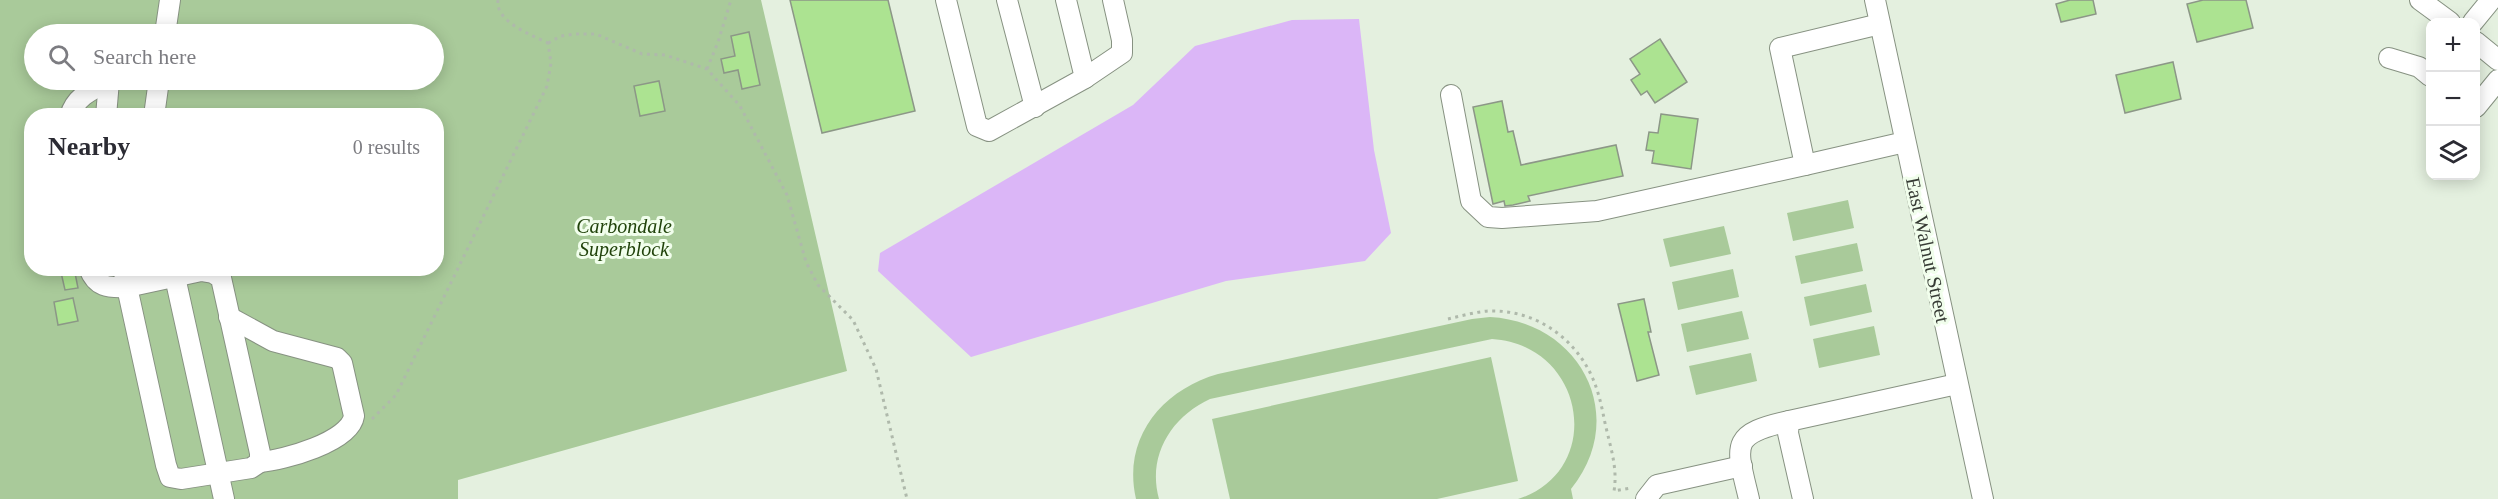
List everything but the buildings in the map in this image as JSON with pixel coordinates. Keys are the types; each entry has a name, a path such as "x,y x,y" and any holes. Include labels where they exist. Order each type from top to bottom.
{"street":[{"path":"166,24 170,0"},
{"path":"946,0 977,126 989,132 1085,78 1122,53 1122,40 1113,0"},
{"path":"1007,0 1035,107"},
{"path":"1066,0 1085,78"},
{"name":"East Walnut Street","path":"1875,0 1983,499"},
{"path":"2420,0 2445,18"},
{"path":"2476,18 2491,0"},
{"path":"1805,165 1780,48 1880,24"},
{"path":"2480,46 2498,60"},
{"path":"2389,58 2419,67 2426,73"},
{"path":"2480,101 2498,80"},
{"path":"72,108 81,96 92,90"},
{"path":"107,108 109,90"},
{"path":"155,108 158,90"},
{"path":"1451,95 1471,201 1488,217 1597,211 1905,142"},
{"path":"94,276 99,284 107,288 125,278 141,276"},
{"path":"175,276 224,499"},
{"path":"218,276 221,278 260,453 260,462"},
{"path":"125,278 170,477 181,480 251,468 260,462 316,447 348,430 353,423 354,416 342,363 337,358 273,341 229,317"},
{"path":"1749,499 1740,447 1749,433 1761,427 1957,384"},
{"path":"1789,421 1788,433 1803,499"},
{"path":"1646,499 1657,485 1742,466"}],"path":[{"path":"498,0 497,5 503,17 548,43"},
{"path":"707,69 731,0"},
{"path":"548,43 568,35 596,34 642,54 665,55 707,69 740,106 787,195 806,262 818,285 853,320 876,369 907,499"},
{"path":"353,423 371,420 396,395 547,86 551,63 548,43"},
{"path":"1448,319 1488,311 1510,312 1530,317 1550,326 1570,344 1586,364 1598,392 1617,474 1614,491"}],"green space":[{"name":"Carbondale Superblock","path":"0,0 761,0 847,371 458,480 458,499 0,499"},
{"path":"1848,200 1854,228 1793,241 1787,213"},
{"path":"1724,226 1731,254 1670,267 1663,239"},
{"path":"1857,243 1863,271 1801,284 1795,256"},
{"path":"1733,269 1739,297 1678,310 1672,282"},
{"path":"1866,284 1872,312 1810,326 1804,297"},
{"path":"1742,311 1749,339 1687,352 1681,324"},
{"path":"1490,317 1522,323 1549,336 1571,354 1586,378 1595,404 1596,432 1588,461 1571,489 1573,499 1518,499 1546,484 1564,463 1573,438 1573,411 1565,385 1548,363 1524,346 1492,339 1210,399 1184,416 1165,440 1156,468 1159,499 1136,499 1133,477 1135,456 1141,437 1164,404 1198,381 1218,374"},
{"path":"1874,326 1880,355 1819,368 1813,339"},
{"path":"1751,353 1757,381 1696,395 1689,366"},
{"path":"1491,357 1518,481 1437,499 1230,499 1212,419"}],"shaded area":[{"path":"1359,19 1374,150 1391,233 1365,261 1226,281 971,357 878,271 880,253 1133,105 1195,46 1292,20"}]}
